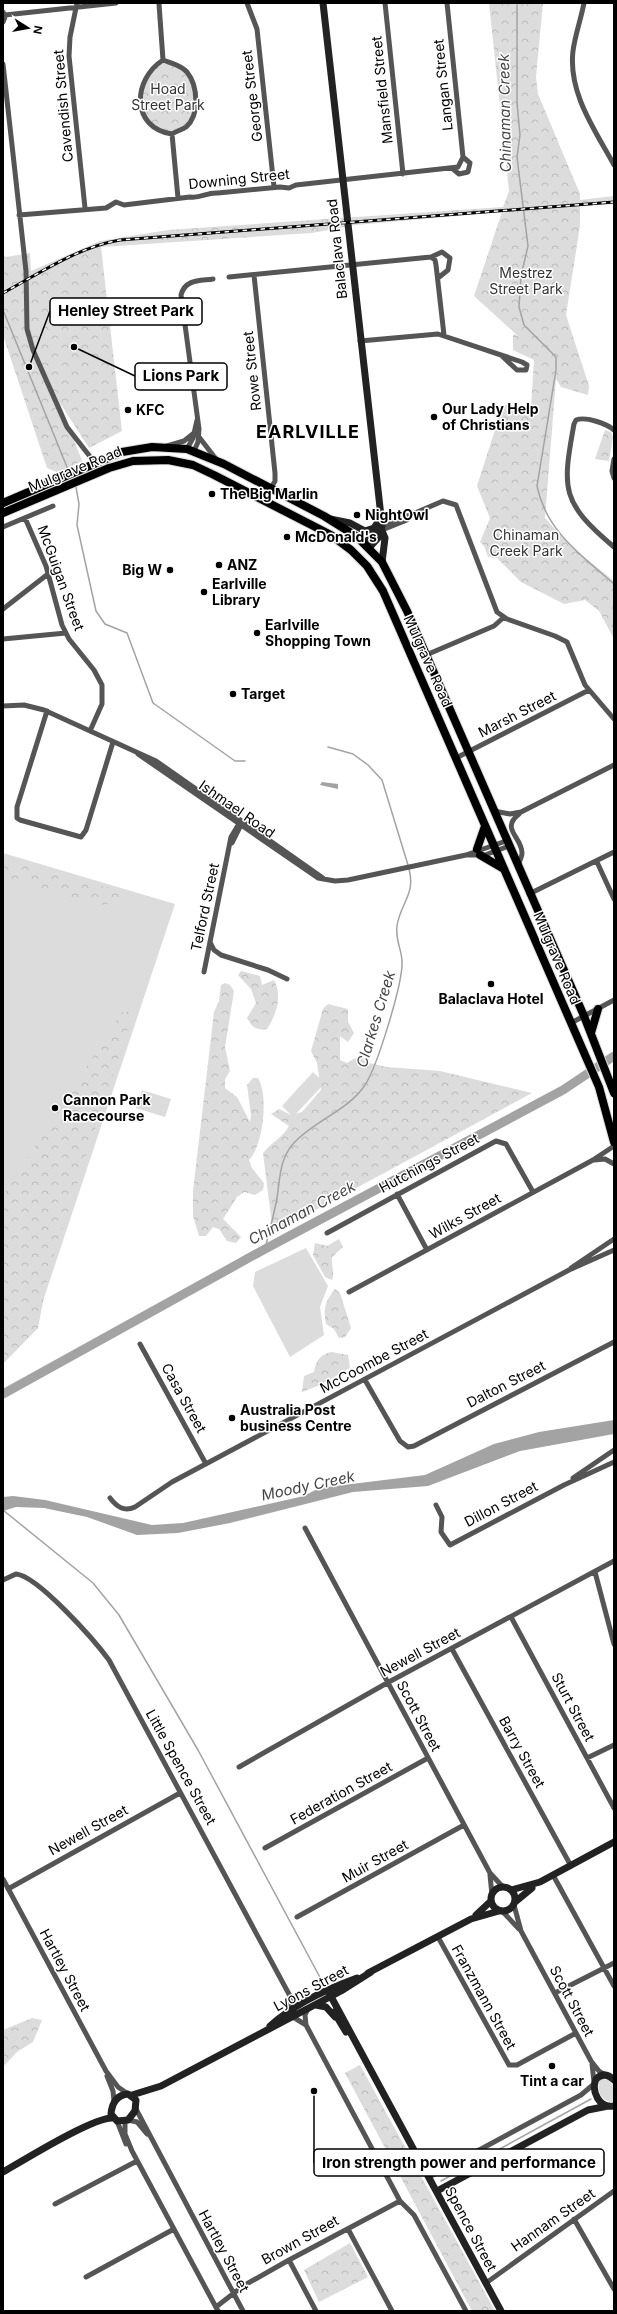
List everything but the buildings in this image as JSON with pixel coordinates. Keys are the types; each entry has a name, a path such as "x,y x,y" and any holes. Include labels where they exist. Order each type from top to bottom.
{"main road":[{"name":"Mulgrave Road","path":"3,503 95,463 128,451 166,446 191,450 218,461 326,518 367,546 382,562 396,586 529,894 584,1016 614,1093"},
{"path":"184,462 191,450"},
{"name":"Mulgrave Road","path":"3,513 121,464 148,459 184,462 214,475 331,535 357,555 372,571 383,591 590,1065 606,1108 614,1142"},
{"path":"357,555 367,546"},
{"path":"485,826 479,852 504,869"},
{"path":"591,1033 598,1009"}],"street":[{"path":"3,22 4,14 77,5 116,3"},
{"path":"159,3 163,60"},
{"name":"George Street","path":"247,3 256,29 274,187"},
{"name":"Balaclava Road","path":"323,3 380,526 385,538 382,562"},
{"name":"Mansfield Street","path":"385,3 403,174"},
{"name":"Langan Street","path":"447,3 463,157 461,164"},
{"path":"584,3 573,50 574,85 582,107 614,165"},
{"name":"Cavendish Street","path":"77,5 70,37 69,56 85,208"},
{"path":"163,60 173,63 187,72 195,90 196,101 192,118 186,126 172,134 153,128 148,123 141,104 140,93 146,77 156,64 163,60"},
{"path":"3,64 26,280 25,320 30,343 67,427 95,463"},
{"path":"172,134 178,198"},
{"path":"453,169 459,174 468,172 470,163 463,157"},
{"name":"Downing Street","path":"20,215 85,208 106,208 116,202 124,205 178,198 198,198 209,192 218,193 274,187 289,188 296,185 453,169 461,164"},
{"path":"229,277 431,257 442,252 450,258 448,270 438,278"},
{"path":"431,257 435,260 444,335"},
{"name":"Rowe Street","path":"254,275 275,473 275,481 271,488"},
{"path":"191,450 197,435 197,419 181,299 184,287 190,282 213,279"},
{"path":"360,341 426,333 444,335 502,356"},
{"path":"613,544 584,519 568,492 568,456 574,424 578,419 607,425 614,430"},
{"path":"166,446 184,441 197,435"},
{"path":"197,435 218,461"},
{"path":"614,459 612,471 614,478"},
{"path":"326,518 350,523 366,531 405,515 408,516 443,501 456,505 496,610 504,617 567,642 589,690 614,719"},
{"name":"Mulgrave Road","path":"3,527 53,506"},
{"name":"McGuigan Street","path":"25,518 42,555 57,609 66,633 102,685 102,704 90,731"},
{"path":"367,546 380,526"},
{"path":"3,609 48,574"},
{"path":"426,656 494,626 504,617"},
{"path":"3,639 66,633"},
{"name":"Marsh Street","path":"456,758 589,690"},
{"name":"Ishmael Road","path":"3,706 28,706 47,711 156,761 208,796 240,824"},
{"path":"47,711 17,807 17,818 20,820 82,837 86,830 113,742"},
{"name":"Ishmael Road","path":"138,754 310,874 324,879 341,881 466,855 495,848 508,843"},
{"path":"518,867 522,852 511,824 512,819 521,812 614,765"},
{"path":"206,802 208,796"},
{"path":"206,802 212,799"},
{"path":"494,811 510,814 521,812"},
{"name":"Telford Street","path":"204,972 230,847 240,824"},
{"path":"529,894 597,862 614,852"},
{"path":"597,862 614,899"},
{"path":"210,942 214,950 220,954 268,970 287,979"},
{"path":"571,1023 614,1000"},
{"name":"Hutchings Street","path":"327,1233 494,1142 501,1141 506,1145 533,1192"},
{"name":"Wilks Street","path":"349,1292 593,1160 614,1146"},
{"path":"593,1160 605,1159 614,1164"},
{"path":"397,1194 427,1250"},
{"name":"McCoombe Street","path":"569,1270 583,1258 614,1239"},
{"name":"McCoombe Street","path":"110,1498 119,1508 131,1509 172,1482 569,1270 614,1250"},
{"name":"Dalton Street","path":"365,1380 396,1435 408,1447 421,1443 614,1342"},
{"name":"Casa Street","path":"140,1344 206,1464"},
{"name":"Dillon Street","path":"564,1485 614,1450"},
{"name":"Dillon Street","path":"436,1504 442,1517 441,1532 450,1545 564,1485 614,1462"},
{"name":"Scott Street","path":"305,1528 490,1872 507,1888"},
{"name":"Newell Street","path":"239,1767 387,1683 614,1562"},
{"path":"595,1572 614,1644"},
{"name":"Little Spence Street","path":"3,1580 13,1575 20,1574 30,1580 65,1611 92,1638 109,1660 290,1996 292,2014"},
{"name":"Sturt Street","path":"511,1617 614,1808"},
{"name":"Barry Street","path":"452,1649 570,1866"},
{"path":"587,1758 614,1745"},
{"name":"Federation Street","path":"265,1848 428,1758"},
{"name":"Newell Street","path":"8,1889 180,1793"},
{"name":"Muir Street","path":"297,1917 464,1825"},
{"path":"540,1882 514,1903 510,1910 501,1911 494,1907 491,1898 496,1889 518,1889 540,1882 614,1842"},
{"name":"Scott Street","path":"490,1872 491,1898"},
{"path":"554,1875 614,1986"},
{"name":"Hartley Street","path":"3,1879 106,2071 114,2091 113,2104"},
{"path":"507,1888 514,1895 514,1903"},
{"name":"Lyons Street","path":"472,1919 491,1898"},
{"name":"Scott Street","path":"514,1903 521,1931 576,2034 591,2061 599,2071 609,2075"},
{"name":"Scott Street","path":"501,1911 521,1931"},
{"name":"Lyons Street","path":"136,2107 161,2086 327,1995 472,1919 501,1911"},
{"name":"Franzmann Street","path":"438,1937 506,2062 513,2066 521,2064 576,2034"},
{"path":"555,1993 614,1963"},
{"name":"Lyons Street","path":"305,2007 315,2005 327,1995 358,1982 371,1972"},
{"path":"338,2011 341,1996 358,1982"},
{"name":"Spence Street","path":"327,1995 362,2053 501,2311"},
{"name":"Spence Street","path":"327,1995 340,2023 362,2053"},
{"name":"Little Spence Street","path":"290,1996 305,2007"},
{"path":"315,2005 326,2007 340,2023"},
{"path":"305,2007 306,2025 400,2201 414,2215 466,2311"},
{"path":"292,2014 306,2025"},
{"name":"Scott Street","path":"591,2061 594,2083"},
{"name":"Hartley Street","path":"106,2071 118,2087 130,2095"},
{"path":"428,2177 581,2095 599,2076 609,2075 614,2080"},
{"path":"437,2191 588,2110 595,2104 597,2097 594,2083"},
{"name":"Lyons Street","path":"130,2095 161,2086"},
{"path":"581,2095 591,2093 611,2107"},
{"path":"86,2127 106,2113 121,2096 130,2095 136,2100 136,2107 127,2120 124,2131 137,2161 217,2309"},
{"path":"113,2104 111,2114 122,2137 132,2151"},
{"name":"Hartley Street","path":"136,2107 151,2140 243,2311"},
{"path":"588,2110 611,2107"},
{"path":"3,2172 86,2127 103,2120 127,2120"},
{"name":"Hartley Street","path":"127,2120 139,2123 151,2140"},
{"path":"55,2204 137,2161"},
{"name":"Hannam Street","path":"486,2283 614,2191"},
{"name":"Brown Street","path":"217,2309 234,2294 289,2260 400,2201"},
{"path":"574,2219 614,2289"},
{"path":"86,2277 174,2229"},
{"path":"348,2229 392,2311"},
{"path":"289,2260 316,2311"}],"green space":[{"path":"489,3 543,3 536,77 538,94 580,194 580,200 614,196 614,204 580,206 580,226 566,315 589,386 588,395 561,387 556,379 545,518 568,544 614,581 614,639 599,611 585,600 564,604 521,582 497,558 488,557 484,546 480,542 490,518 477,486 503,405 531,407 534,360 513,350 513,334 518,336 474,296 502,212 356,225 312,233 101,247 122,431 89,448 60,403 82,461 59,473 47,468 3,335 3,255 6,257 30,253 31,271 100,241 168,230 503,207 509,191"},
{"name":"Hoad Street Park","path":"163,60 180,66 192,81 195,109 186,126 172,134 153,128 141,104 146,77"},
{"path":"605,430 611,432 613,437 609,461 595,459"},
{"name":"Cannon Park Racecourse","path":"3,853 175,904 39,1313 3,1337"},
{"path":"3,859 88,884 119,889 122,897 114,904 99,905 3,876"},
{"path":"241,971 260,976 262,985 274,980 277,986 278,999 276,1012 267,1029 255,1028 247,1018 256,1003 251,989 238,975"},
{"path":"225,983 230,985 234,991 225,1047 230,1071 225,1079 225,1088 237,1097 250,1122 251,1115 247,1085 253,1078 258,1078 263,1096 264,1108 258,1144 249,1160 252,1168 264,1183 263,1190 255,1195 244,1192 237,1197 223,1219 241,1237 236,1243 227,1241 219,1229 213,1227 206,1236 199,1236 193,1216 193,1191 214,1012 219,1001 221,985"},
{"path":"328,1004 348,1009 348,1022 354,1033 348,1042 340,1036 340,1060 347,1063 362,1054 365,1062 387,1067 440,1071 532,1093 273,1233 263,1153 283,1134 289,1126 271,1114 279,1109 291,1115 302,1112 321,1090 317,1063 311,1051 323,1009"},
{"path":"122,1012 130,1012 130,1022 49,1270 38,1328 3,1364 3,1196"},
{"path":"313,1072 325,1083 293,1117 282,1106"},
{"path":"142,1090 171,1099 165,1117 136,1108"},
{"path":"339,1239 343,1247 332,1257 332,1280 325,1277 313,1255 315,1243 327,1246"},
{"path":"306,1248 328,1286 320,1307 324,1335 290,1357 253,1286 255,1272"},
{"path":"335,1289 340,1293 351,1328 345,1337 339,1338 334,1329 326,1324 325,1318 326,1305"},
{"path":"331,1352 348,1355 350,1368 320,1385 302,1392 304,1376 314,1372 319,1359"},
{"path":"32,2018 42,2020 33,2042 17,2052 3,2067 3,2030"},
{"path":"360,2065 495,2311 472,2311 345,2073"},
{"path":"602,2079 608,2080 614,2086 614,2101 612,2102 605,2100 599,2092 599,2081"},
{"path":"350,2243 368,2277 319,2302 304,2270"}],"shaded area":[{"path":"322,782 338,784 338,789 320,785"},
{"path":"614,1420 614,1434 520,1451 428,1486 353,1492 230,1523 178,1533 137,1535 87,1517 44,1508 16,1507 3,1511 3,1497 13,1496 45,1500 152,1525 183,1523 304,1496 319,1488 425,1475 494,1444 539,1432"}],"waterway":[{"name":"Chinaman Creek","path":"517,3 517,103 520,135 517,157 528,246 521,276 519,307 524,325 556,357 556,370 537,486 548,516 566,541 614,584"},
{"name":"Clarkes Creek","path":"3,310 67,467"},
{"name":"Clarkes Creek","path":"76,487 79,504 77,525 96,611 105,624 127,633 153,703 235,761 245,761"},
{"name":"Clarkes Creek","path":"328,747 353,754 368,765 382,780 408,865"},
{"name":"Clarkes Creek","path":"265,1249 276,1204 281,1170 288,1150 301,1136 340,1109 358,1094 365,1085 376,1061 394,1005 401,973 402,957 397,936 397,926 401,911 409,892 411,878 409,869"},
{"name":"Chinaman Creek","path":"3,1394 265,1249 563,1090 614,1056"},
{"path":"3,1510 93,1583 119,1615 198,1750 323,1983"},
{"path":"441,2181 591,2099"}],"railway":[{"path":"3,293 45,269 89,248 120,240 614,202"}],"place":[{"name":"Lions Park","path":"74,347"},
{"name":"Henley Street Park","path":"29,367"},
{"name":"KFC","path":"128,410"},
{"name":"Our Lady Help of Christians","path":"434,417"},
{"name":"The Big Marlin","path":"212,494"},
{"name":"NightOwl","path":"357,515"},
{"name":"McDonald's","path":"287,537"},
{"name":"ANZ","path":"219,565"},
{"name":"Big W","path":"170,570"},
{"name":"Earlville Library","path":"204,592"},
{"name":"Earlville Shopping Town","path":"257,633"},
{"name":"Target","path":"233,694"},
{"name":"Balaclava Hotel","path":"491,984"},
{"name":"Cannon Park Racecourse","path":"55,1108"},
{"name":"Australia Post business Centre","path":"232,1418"},
{"name":"Tint a car","path":"552,2066"},
{"name":"Iron strength power and performance","path":"314,2091"}],"district":[{"name":"EARLVILLE","path":"308,432"}],"park label":[{"name":"Mestrez Street Park","path":"526,282"},
{"name":"Chinaman Creek Park","path":"526,544"}],"water label":[{"name":"Moody Creek","path":"308,1486"}]}
